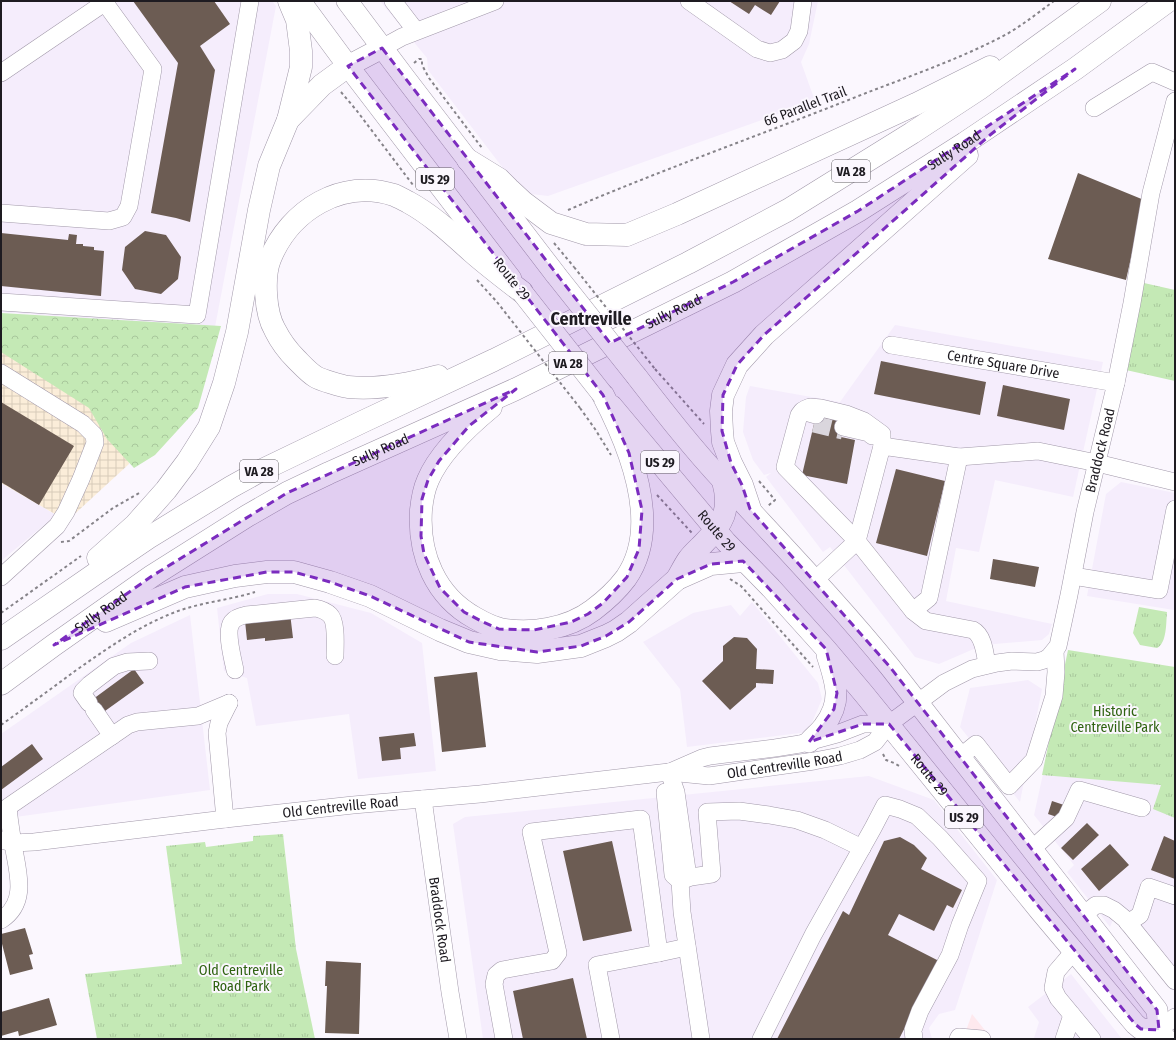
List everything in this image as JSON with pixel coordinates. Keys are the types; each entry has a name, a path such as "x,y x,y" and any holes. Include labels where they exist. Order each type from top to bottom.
{"highway":[{"path":"40,612 135,525 188,462 210,427 224,383 237,332 269,166 288,120 301,67 296,20 289,1"},
{"path":"476,154 523,202 551,222 586,234 627,235 684,211 916,104 993,65 1048,34 1099,1"},
{"name":"VA 28","path":"1,639 148,538 251,476 287,457 494,360 688,263 788,210 912,133 979,89 1099,1"},
{"name":"Sully Road","path":"54,645 152,576 287,493 516,389 733,282 858,212 965,143 1075,69 1168,1"},
{"path":"288,120 322,85 348,66"},
{"path":"753,513 723,442 723,395 737,365 764,335 990,135 1032,100 1075,69"},
{"path":"494,360 458,371 420,380 379,387 347,387 317,378 289,352 274,329 268,310 265,283 270,260 289,226 304,212 326,198 346,192 372,190 395,196 422,210 522,292"},
{"path":"516,389 469,426 439,461 428,480 422,499 421,536 424,554 431,571 440,588 451,601 464,612 481,621 499,629 518,631 554,628 588,614 604,603 616,590 626,576 639,549 642,530 642,510 639,487 622,434 603,394"},
{"path":"677,579 688,559 716,530 725,512 726,500 723,481"},
{"path":"54,645 134,608 185,587 235,576 267,572 294,572 330,582 370,596 440,630 469,642 500,649 537,652 581,646 616,631 629,622 677,579 711,564 744,561"},
{"name":"VA 28","path":"1,684 54,645"}],"main road":[{"name":"Route 29","path":"300,1 348,66 365,105 522,292 603,394 716,530 826,649 944,794 1138,1027 1158,1036"},
{"name":"US 29","path":"347,1 401,73 476,154 565,271 646,373 674,423 723,481 815,580 867,639 917,702 1157,1010 1158,1036"},
{"path":"348,66 382,48"},
{"path":"809,742 824,726 834,709 837,693 826,649"}],"street":[{"path":"1,302 197,314 250,1"},
{"path":"382,48 402,37 416,32 456,8 495,1"},
{"path":"689,1 757,49 770,53 782,50 794,41 798,31 803,1"},
{"path":"1,73 106,2 152,69 129,206 123,217 109,221 1,213"},
{"path":"396,2 416,32"},
{"path":"1094,108 1152,72 1175,82"},
{"name":"Braddock Road","path":"1055,651 1058,646 1085,512 1116,383 1132,303 1151,193 1175,101"},
{"name":"Centre Square Drive","path":"891,345 1116,383"},
{"path":"1,373 83,424 94,435 95,443 66,512 57,526 1,577"},
{"path":"815,580 857,541 882,446 882,434 864,421 846,414 810,407 809,417 785,467 857,541 913,611 926,621 977,632 981,637 987,665"},
{"path":"844,427 869,433 882,446 959,457 1038,450 1175,482"},
{"path":"913,611 929,598 959,457"},
{"path":"1073,576 1159,590 1175,509"},
{"path":"235,670 229,632 230,626 235,620 246,615 315,608 321,609 331,616 334,622 335,656"},
{"path":"917,702 944,683 972,669 1012,661 1037,662 1049,657 1055,651"},
{"path":"960,757 976,744 1009,786 1034,760 1054,696 1056,672 1055,651"},
{"path":"112,736 82,693 88,685 114,666 127,662 149,661"},
{"name":"Old Centreville Road","path":"7,842 669,772 710,776 787,766 840,756 860,750 875,742 888,724 917,702"},
{"path":"1,858 7,842 8,807 128,725 133,723 198,716 229,704 219,723 217,733 225,818"},
{"name":"Old Centreville Road","path":"669,772 710,756 809,742 837,734 862,724 888,724"},
{"path":"669,772 676,792 687,870 680,881 682,912 700,1039"},
{"path":"1032,849 1066,818 1079,790 1142,808"},
{"name":"Braddock Road","path":"423,799 458,1039"},
{"path":"761,1039 813,934 885,805 917,816 940,838 978,881 950,954 920,1012 913,1030 914,1039"},
{"path":"680,881 691,877 712,874 707,812 739,811 797,820 825,830 862,848"},
{"path":"504,1039 494,984 496,975 502,970 552,961 558,953 532,832 641,819 659,953"},
{"path":"1,920 8,916 17,900 20,881 7,842"},
{"path":"1128,924 1140,915 1149,887 1175,896"},
{"path":"1083,915 1096,905 1104,905 1114,910 1128,924 1175,981"},
{"path":"611,1039 597,965 687,947"},
{"path":"1074,951 1056,972 1053,988 1058,998 1092,1039"},
{"path":"1064,1039 1072,1015"},
{"path":"1158,1036 1175,1017"},
{"path":"958,1038 982,1039"}],"path":[{"name":"66 Parallel Trail","path":"566,210 965,54 1007,34 1054,1"},
{"path":"401,73 419,59 422,59 422,65 429,78 476,154"},
{"path":"330,79 365,105 414,188"},
{"path":"565,271 646,373 710,430 714,432 722,431"},
{"path":"475,277 497,302 580,408"},
{"path":"753,513 775,500 757,479"},
{"path":"44,538 62,542 69,540 113,508 146,490"},
{"path":"1,613 82,555"},
{"path":"1,725 91,660 133,632 178,611 199,604 233,598 258,591"}],"highlighted area":[{"path":"382,48 610,343 733,282 858,211 1075,69 990,135 764,335 737,365 723,395 722,431 731,463 742,485 750,509 890,667 1157,1010 1159,1030 1141,1029 1135,1024 889,724 863,724 809,742 834,709 837,693 826,649 743,561 711,564 677,579 629,622 606,636 581,646 537,652 469,642 370,596 330,582 294,572 267,572 185,587 54,645 152,576 287,493 516,389 469,426 439,461 428,480 422,499 421,536 424,554 440,588 464,612 481,621 499,629 534,630 571,622 588,614 603,603 627,577 639,549 642,510 629,453 603,395 348,66"}],"shaded area":[{"path":"1,1 272,1 276,6 215,327 1,312"},
{"path":"380,1 818,1 809,44 801,62 815,101 548,196 531,194 506,172 428,70 427,58"},
{"path":"1,318 111,328 129,464 67,521 1,483"},
{"path":"895,325 1103,362 1073,497 995,480 979,552 956,548 946,601 1052,624 1049,634 1042,640 983,645 939,664 915,657 830,547 823,552 766,477 771,473 764,475 753,460 743,432 746,397 750,386 840,402"},
{"path":"1121,482 1175,493 1174,610 1087,596 1106,494"},
{"path":"1,483 56,515 1,561"},
{"path":"268,594 297,594 371,613 422,643 436,771 358,779 349,714 256,726 247,678 224,671 217,608"},
{"path":"752,602 818,683 822,699 808,732 687,747 680,689 643,642 693,613 731,605 740,616"},
{"path":"190,615 210,790 1,819 1,734 131,643"},
{"path":"1028,680 1042,689 1020,802 960,727 970,688"},
{"path":"1043,774 1163,784 1175,816 1175,976 1119,906 1110,927 1067,872 1074,865 1034,815"},
{"path":"869,776 934,800 997,880 955,1010 939,1014 929,1028 932,1039 483,1039 453,824 465,817"},
{"path":"1071,974 1122,1039 1033,1039 1039,1022 1028,1007"},
{"path":"972,1014 992,1039 963,1039"}],"green space":[{"path":"1144,283 1175,290 1175,381 1126,370"},
{"path":"1,313 221,326 198,408 155,455 134,468 107,439 89,408 1,352"},
{"path":"1139,607 1167,612 1163,642 1157,648 1140,645 1133,633"},
{"name":"Historic Centreville Park","path":"1068,650 1175,667 1175,818 1153,809 1161,785 1042,775"},
{"name":"Old Centreville Road Park","path":"283,834 296,949 315,1039 97,1039 85,974 182,964 166,846 205,842 206,847 253,841 253,836"}],"building":[{"path":"133,1 214,1 230,24 200,46 215,70 190,222 151,213 178,63"},
{"path":"729,1 780,1 771,15 755,5 749,14"},
{"path":"1078,173 1144,200 1126,280 1048,259"},
{"path":"145,231 166,235 181,257 178,279 161,294 135,289 122,270 125,247"},
{"path":"1,233 68,240 69,234 77,235 76,244 83,244 83,246 94,247 94,250 104,251 101,296 1,286"},
{"path":"881,361 986,382 980,415 874,394"},
{"path":"1003,385 1070,399 1064,430 997,416"},
{"path":"1,402 74,446 39,505 1,482"},
{"path":"817,411 846,418 841,437 855,440 847,484 802,475"},
{"path":"896,469 945,481 927,556 876,543"},
{"path":"993,559 1039,567 1035,587 990,579"},
{"path":"290,613 293,638 265,641 265,638 247,640 245,621"},
{"path":"734,637 747,638 757,649 756,669 774,670 773,684 756,683 756,687 730,710 702,681 723,661 723,646"},
{"path":"134,669 144,683 105,711 101,705 91,713 85,705"},
{"path":"477,672 486,747 442,752 434,677"},
{"path":"414,733 416,746 400,748 401,759 382,761 379,737"},
{"path":"32,744 43,759 1,790 1,767"},
{"path":"1052,801 1064,805 1060,818 1048,814"},
{"path":"1087,823 1099,835 1073,860 1061,848"},
{"path":"1164,836 1175,841 1175,879 1151,870"},
{"path":"900,837 914,845 927,858 921,869 962,890 953,908 947,905 934,931 899,914 888,935 939,961 899,1039 777,1039 843,911 849,915 884,841"},
{"path":"612,841 632,931 583,941 563,851"},
{"path":"1110,844 1129,865 1099,891 1081,869"},
{"path":"25,928 33,954 29,955 33,969 10,975 1,940 1,934"},
{"path":"326,961 361,963 359,1034 325,1033 327,986 325,986"},
{"path":"573,978 587,1039 523,1039 513,991"},
{"path":"49,998 57,1025 19,1036 18,1031 1,1036 1,1012"}],"tunnel":[{"path":"814,424 843,431"}],"district":[{"name":"Centreville","path":"591,319"}]}
